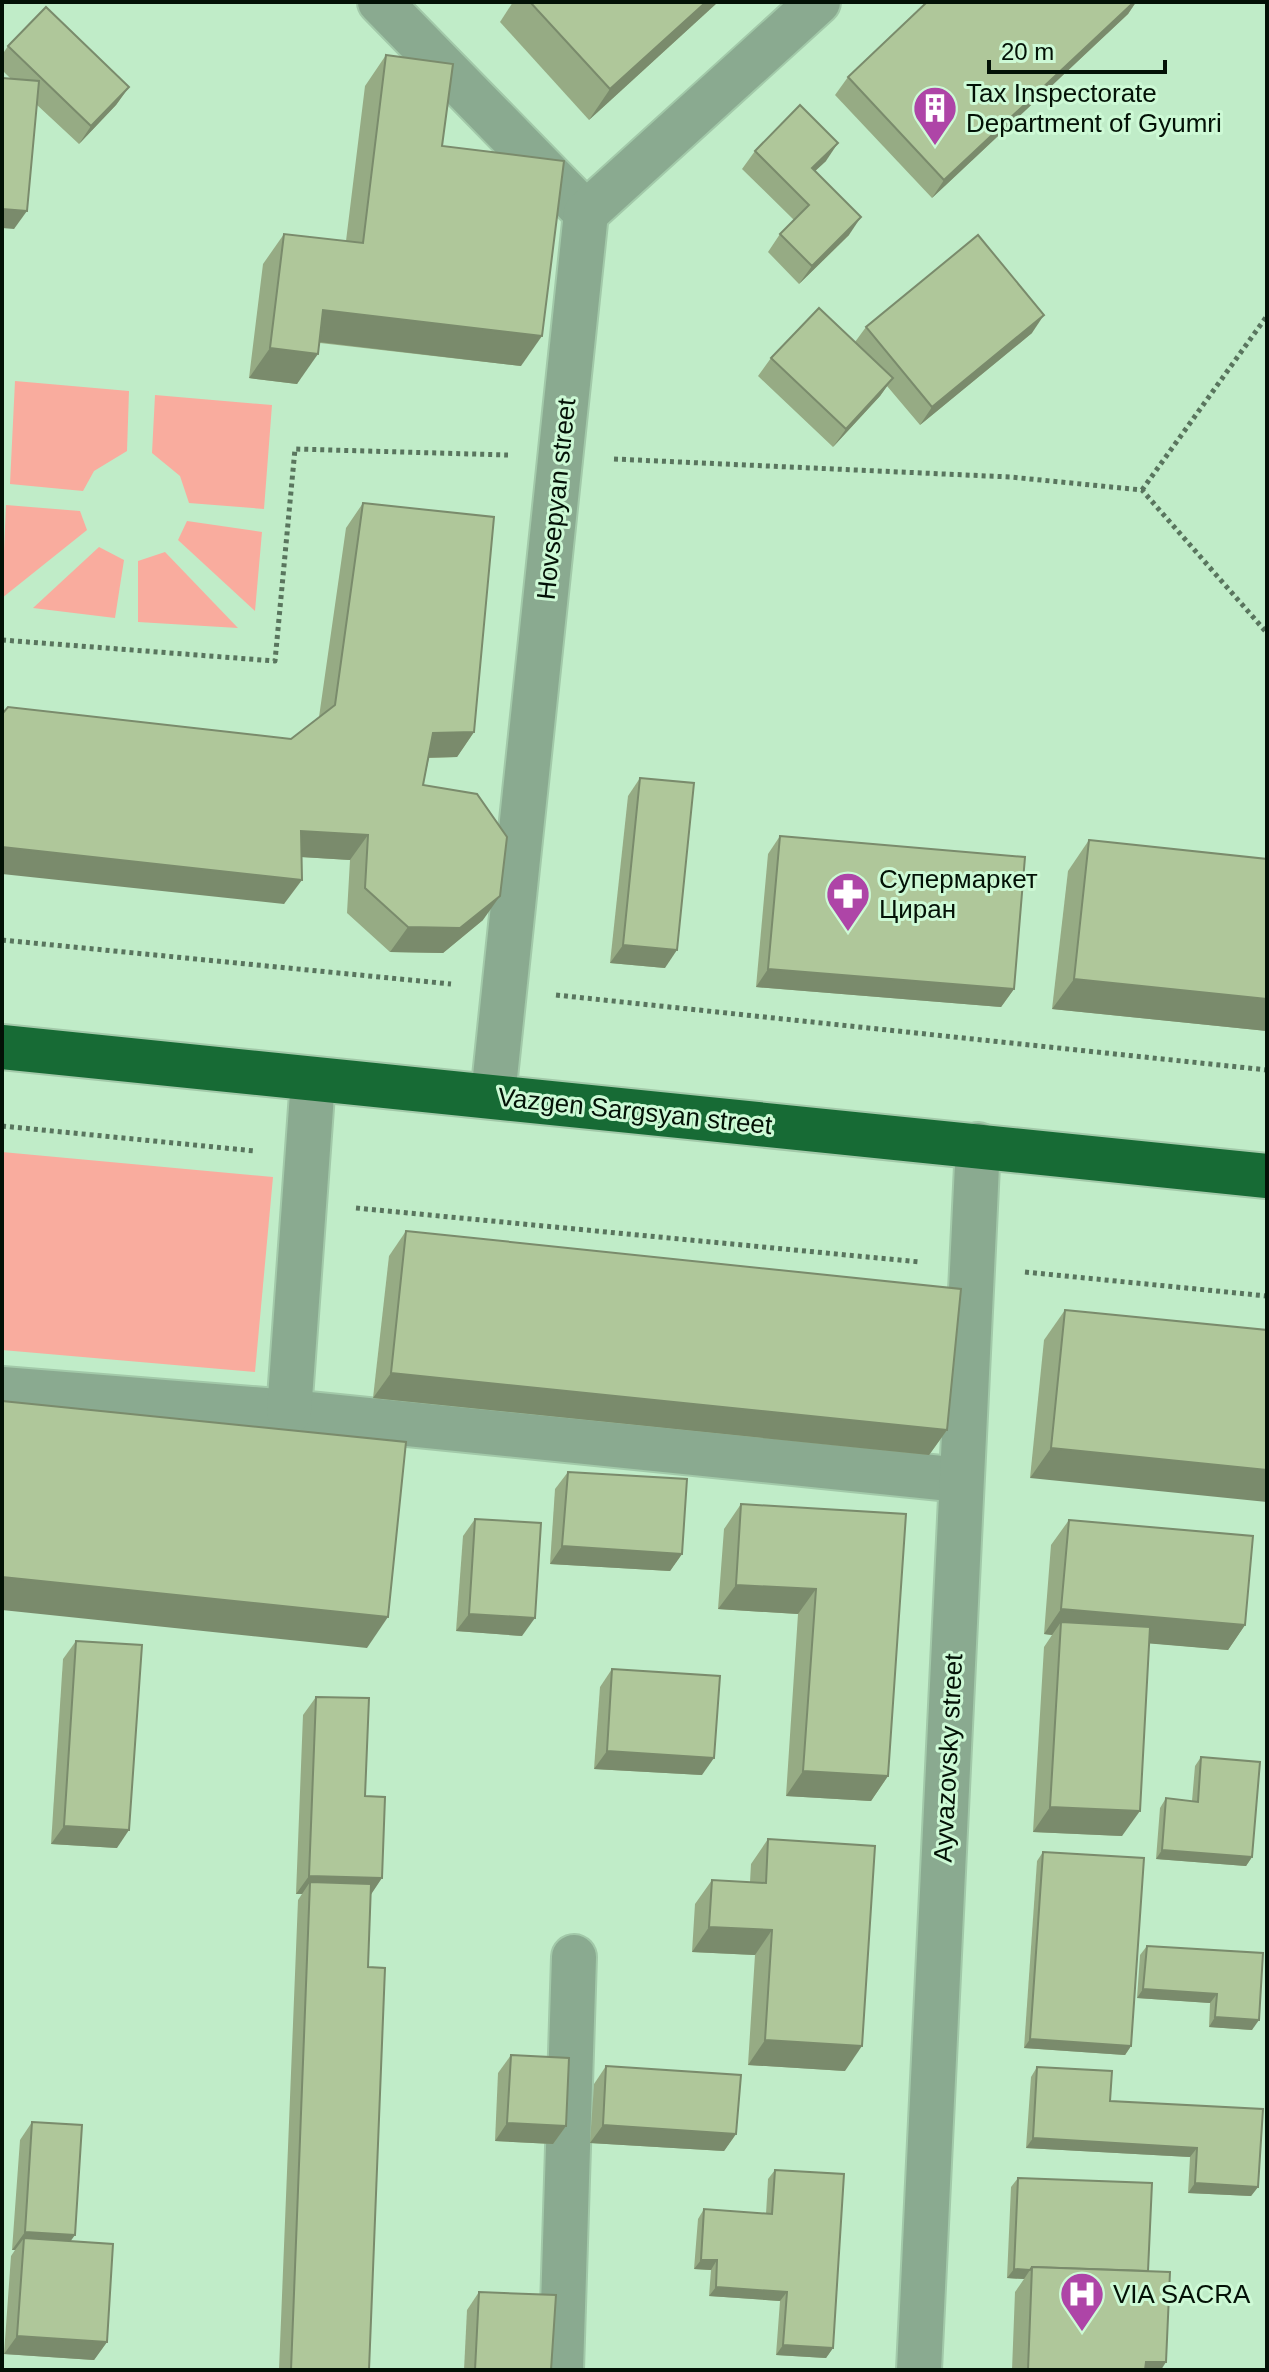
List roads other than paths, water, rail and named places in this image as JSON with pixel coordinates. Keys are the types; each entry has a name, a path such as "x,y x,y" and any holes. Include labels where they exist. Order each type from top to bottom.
{"highway":[{"name":"Vazgen Sargsyan street","path":"2,1047 1267,1176"}],"street":[{"path":"380,2 586,213 818,2"},
{"name":"Hovsepyan street","path":"493,1096 586,213"},
{"path":"289,1412 313,1080"},
{"name":"Ayvazovsky street","path":"919,2370 978,1145"},
{"path":"2,1389 289,1412 961,1480"},
{"path":"561,2370 574,1957"}],"place":[{"name":"Tax Inspectorate Department of Gyumri","path":"935,147"},
{"name":"Супермаркет Циран","path":"848,933"},
{"name":"VIA SACRA","path":"1082,2333"}]}
